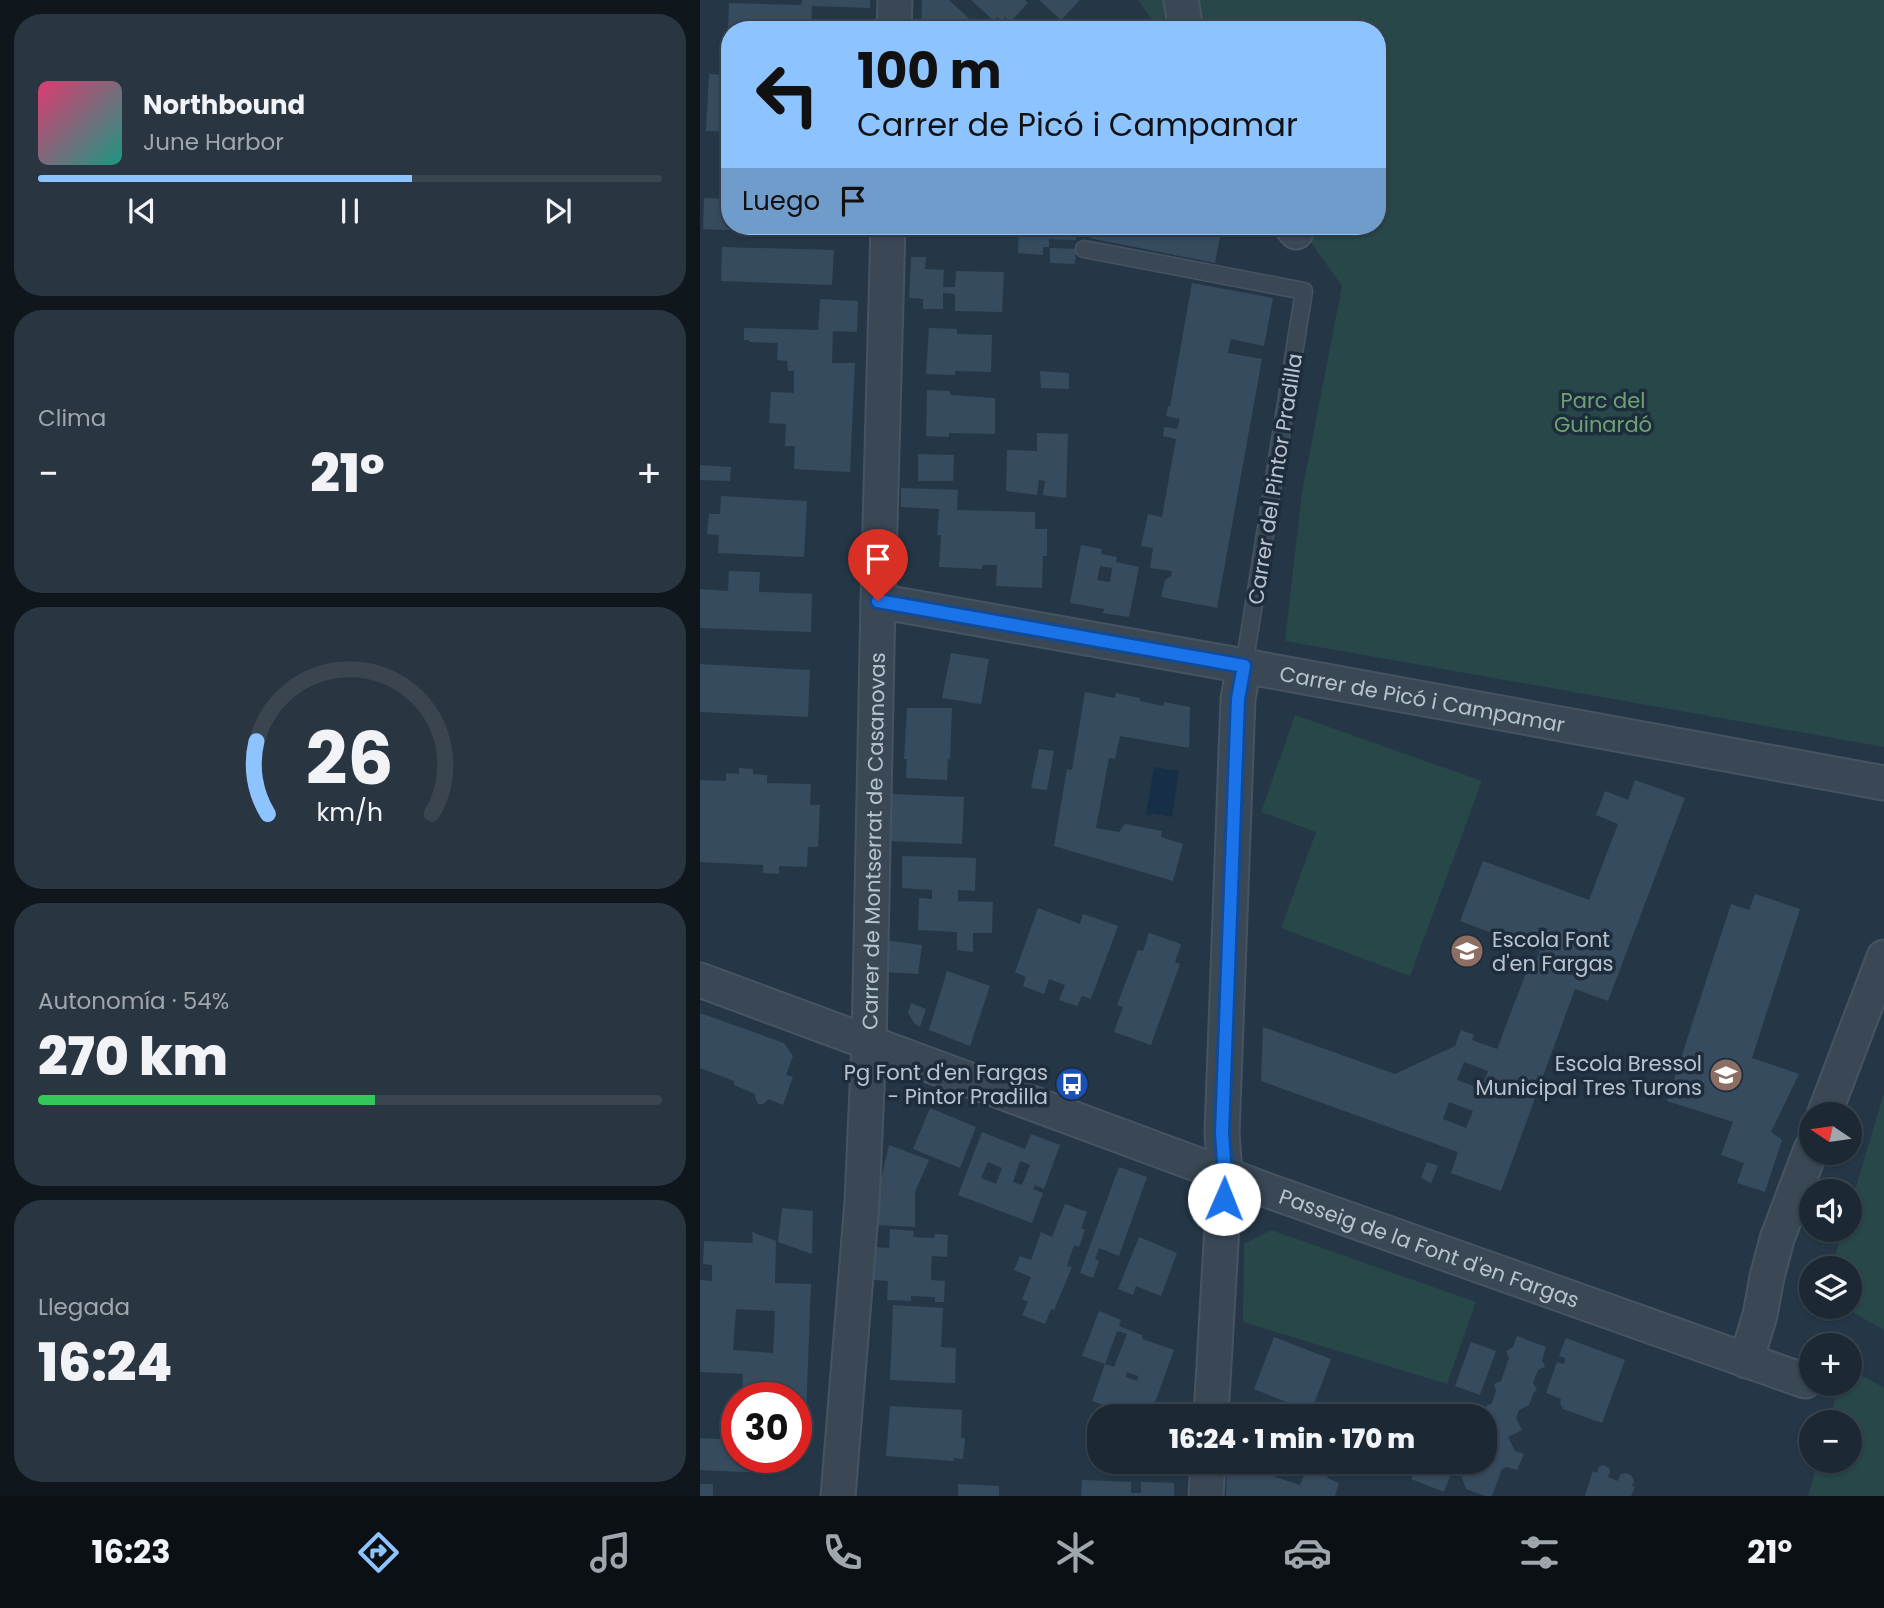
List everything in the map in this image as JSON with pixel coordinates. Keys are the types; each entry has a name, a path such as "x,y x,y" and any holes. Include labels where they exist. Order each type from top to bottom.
{"street":[{"path":"894,21 895,0"},
{"path":"1181,0 1184,21"},
{"name":"Carrer de Montserrat de Casanovas","path":"838,1496 862,1202 869,1043 888,235"},
{"name":"Carrer de Picó i Campamar","path":"878,601 1884,783"},
{"path":"1212,1404 1225,1174 1222,1133 1237,712 1244,666"},
{"path":"1829,1102 1884,957"},
{"name":"Passeig de la Font d'en Fargas","path":"700,980 1225,1174 1799,1379"},
{"path":"1745,1361 1760,1315 1777,1239 1805,1166"},
{"path":"1206,1496 1207,1474"}],"lane":[{"name":"Carrer del Pintor Pradilla","path":"1084,248 1304,291 1244,666"}],"green space":[{"name":"Parc del Guinardó","path":"1138,0 1884,0 1884,747 1285,641 1302,492 1342,286 1305,235 1386,235 1386,21 1153,21"},
{"path":"1295,715 1482,781 1410,976 1281,928 1316,832 1261,812"},
{"path":"1884,1093 1884,1330 1862,1318 1862,1256 1835,1256 1839,1242 1862,1242 1862,1179 1858,1179"},
{"path":"1271,1230 1476,1302 1447,1384 1243,1322 1244,1244"},
{"path":"1862,1376 1884,1388 1884,1496 1808,1496 1815,1473 1862,1473 1862,1410 1832,1410 1836,1396 1862,1396"}],"water":[{"path":"1154,767 1179,771 1172,817 1146,814"}],"building":[{"path":"802,0 870,0 870,8 812,6 811,21 728,21 729,3 801,5"},
{"path":"922,0 949,0 972,21 921,21"},
{"path":"971,0 1025,0 1028,3 1011,21 1005,17 1002,21 997,17 994,21"},
{"path":"1039,0 1080,0 1061,20"},
{"path":"709,74 721,75 721,132 706,131"},
{"path":"704,198 721,199 721,230 703,229"},
{"path":"1019,235 1076,235 1076,240 1049,239 1049,247 1043,247 1043,255 1018,253"},
{"path":"1090,235 1220,235 1215,263 1089,238"},
{"path":"722,247 834,250 832,285 721,281"},
{"path":"1050,248 1076,249 1075,264 1050,263"},
{"path":"911,257 926,257 925,269 944,270 943,287 955,287 956,271 1004,272 1002,312 955,311 955,294 943,293 943,309 923,309 923,299 909,298"},
{"path":"1192,283 1273,298 1264,346 1231,339 1228,353 1262,359 1217,608 1161,597 1165,580 1171,576 1172,571 1150,568 1153,548 1141,546 1148,514 1162,517 1176,439 1163,436 1164,427 1177,429 1180,419 1166,416 1168,406 1170,407"},
{"path":"820,299 858,301 857,332 833,331 832,363 855,363 850,472 794,469 795,446 785,446 786,424 769,423 771,392 794,393 794,371 788,371 787,361 777,360 778,343 744,340 744,328 818,330"},
{"path":"929,328 957,329 957,334 992,335 991,372 955,371 955,375 926,374"},
{"path":"1040,371 1069,373 1069,389 1041,388"},
{"path":"927,390 950,391 950,395 995,398 995,434 949,433 949,437 926,436"},
{"path":"1037,433 1068,434 1066,498 1043,495 1045,481 1039,480 1037,495 1006,491 1007,450 1037,451"},
{"path":"918,454 954,455 953,481 918,481"},
{"path":"700,465 731,467 730,481 700,480"},
{"path":"901,488 958,490 957,510 1035,512 1035,529 1047,529 1047,556 1043,556 1042,588 996,586 997,565 982,565 982,569 939,567 939,509 901,507"},
{"path":"721,496 807,501 804,557 718,553 719,535 707,534 709,514 720,514"},
{"path":"1081,545 1102,549 1101,554 1117,557 1116,562 1139,567 1129,617 1103,613 1104,609 1070,603","holes":["1100,566 1112,568 1110,582 1097,580"]},
{"path":"729,571 760,572 759,592 812,594 811,632 700,628 700,589 728,591"},
{"path":"951,653 989,659 981,704 942,698"},
{"path":"700,664 810,670 808,717 700,712"},
{"path":"1085,692 1115,698 1116,693 1163,706 1164,702 1190,707 1189,748 1120,736 1115,759 1109,758 1096,828 1119,832 1125,824 1131,825 1162,831 1161,837 1183,844 1173,881 1054,846 1067,769 1072,770"},
{"path":"907,708 952,708 947,780 906,778 907,759 904,759"},
{"path":"1039,749 1054,751 1047,790 1031,788"},
{"path":"739,768 753,769 753,774 767,775 767,783 811,784 810,805 820,805 818,847 808,847 807,867 779,866 779,874 763,873 763,865 700,862 700,780 726,781 726,773 739,774"},
{"path":"1635,780 1685,798 1608,1001 1575,989 1501,1191 1451,1173 1458,1152 1261,1081 1263,1027 1395,1074 1455,1046 1461,1030 1474,1035 1472,1040 1497,1049 1527,970 1532,972 1540,951 1460,921 1483,861 1589,900 1618,824 1596,815 1605,791 1628,800","holes":["1464,1062 1488,1071 1481,1089 1457,1080","1449,1102 1473,1111 1466,1128 1443,1119"]},
{"path":"889,794 964,797 962,844 887,841"},
{"path":"902,856 976,858 975,891 958,890 958,901 993,902 992,933 973,933 973,952 957,950 957,932 918,930 919,898 932,899 932,890 902,888"},
{"path":"1755,894 1800,909 1752,1058 1799,1074 1771,1132 1782,1140 1765,1192 1737,1183 1744,1163 1721,1155 1733,1122 1667,1101 1731,904 1749,910"},
{"path":"1038,908 1080,924 1083,914 1118,926 1091,999 1082,996 1077,1006 1059,1000 1065,985 1049,979 1044,994 1023,986 1026,977 1015,972"},
{"path":"1149,933 1181,944 1175,962 1180,964 1151,1045 1114,1032 1123,1007 1117,1005 1138,950 1143,951"},
{"path":"884,940 922,945 918,974 882,972"},
{"path":"947,971 990,986 970,1046 929,1030"},
{"path":"911,1003 926,1009 920,1027 908,1013"},
{"path":"700,1013 784,1043 793,1056 786,1075 793,1077 783,1105 768,1099 764,1104 758,1104 755,1094 734,1085 734,1081 700,1068"},
{"path":"930,1108 976,1127 960,1168 913,1149"},
{"path":"982,1132 1025,1149 1031,1134 1060,1145 1044,1189 1035,1185 1033,1189 1043,1193 1032,1223 958,1195","holes":["1020,1161 1030,1165 1022,1185 1013,1182","988,1162 1002,1168 996,1184 981,1178"]},
{"path":"889,1145 929,1160 915,1192 915,1227 876,1225 878,1183"},
{"path":"1427,1162 1438,1166 1431,1183 1421,1178"},
{"path":"1119,1167 1147,1177 1119,1256 1099,1248 1095,1259 1099,1261 1093,1278 1080,1273"},
{"path":"1065,1204 1087,1212 1081,1228 1085,1230 1079,1247 1074,1245 1067,1266 1072,1267 1054,1310 1051,1309 1045,1324 1022,1315 1028,1302 1022,1299 1031,1277 1014,1270 1020,1256 1031,1260 1041,1232 1052,1237"},
{"path":"782,1208 813,1211 812,1254 778,1242"},
{"path":"890,1229 914,1231 913,1237 934,1238 935,1234 948,1235 947,1257 932,1256 931,1267 931,1280 945,1281 944,1302 935,1302 935,1297 911,1296 911,1301 887,1300 888,1281 874,1280 874,1264 875,1247 889,1248"},
{"path":"752,1232 776,1241 775,1283 811,1284 807,1382 743,1382 743,1374 700,1372 700,1280 712,1281 712,1265 703,1264 704,1241 753,1243","holes":["736,1309 775,1311 773,1353 733,1350"]},
{"path":"1139,1237 1177,1253 1161,1296 1136,1286 1133,1295 1118,1289"},
{"path":"893,1305 943,1308 941,1347 956,1348 955,1383 890,1380"},
{"path":"1099,1311 1121,1320 1119,1326 1142,1335 1142,1339 1174,1350 1154,1404 1101,1404 1092,1401 1105,1364 1082,1356","holes":["1117,1331 1127,1334 1114,1367 1105,1364","1127,1372 1138,1376 1137,1381 1126,1377"]},
{"path":"1517,1336 1546,1347 1542,1360 1545,1367 1538,1370 1533,1383 1537,1390 1529,1405 1519,1410 1516,1418 1522,1430 1508,1437 1515,1451 1524,1454 1517,1470 1507,1467 1502,1469 1492,1496 1485,1496 1466,1489 1461,1476 1497,1474 1497,1404 1490,1404 1496,1391 1494,1384 1501,1381 1509,1358 1506,1351 1513,1347"},
{"path":"1274,1337 1331,1359 1314,1404 1291,1404 1254,1389"},
{"path":"1566,1338 1625,1360 1602,1423 1563,1409 1561,1399 1546,1393 1557,1362 1564,1364 1565,1358 1559,1356"},
{"path":"1471,1342 1496,1351 1480,1395 1455,1386"},
{"path":"890,1406 962,1410 961,1438 965,1438 963,1459 954,1458 954,1461 886,1456"},
{"path":"700,1438 721,1439 721,1471 700,1470"},
{"path":"1603,1465 1609,1468 1608,1477 1618,1481 1620,1475 1631,1475 1634,1480 1632,1486 1635,1487 1631,1496 1585,1496 1593,1471 1597,1473"},
{"path":"1227,1474 1276,1474 1275,1477 1300,1485 1305,1474 1328,1474 1327,1478 1339,1483 1335,1496 1226,1496"},
{"path":"1413,1474 1451,1474 1444,1492 1411,1479"},
{"path":"1082,1480 1131,1482 1131,1493 1141,1493 1141,1482 1174,1483 1174,1496 1081,1496"},
{"path":"700,1484 713,1484 713,1496 700,1496"},
{"path":"958,1484 999,1486 999,1496 958,1496"}],"place":[{"name":"Escola Font d'en Fargas","path":"1467,951"},
{"name":"Escola Bressol Municipal Tres Turons","path":"1726,1075"},
{"name":"Pg Font d'en Fargas - Pintor Pradilla","path":"1072,1084"}],"route":[{"path":"878,601 1244,666 1238,699 1222,1133 1224,1199"}]}
